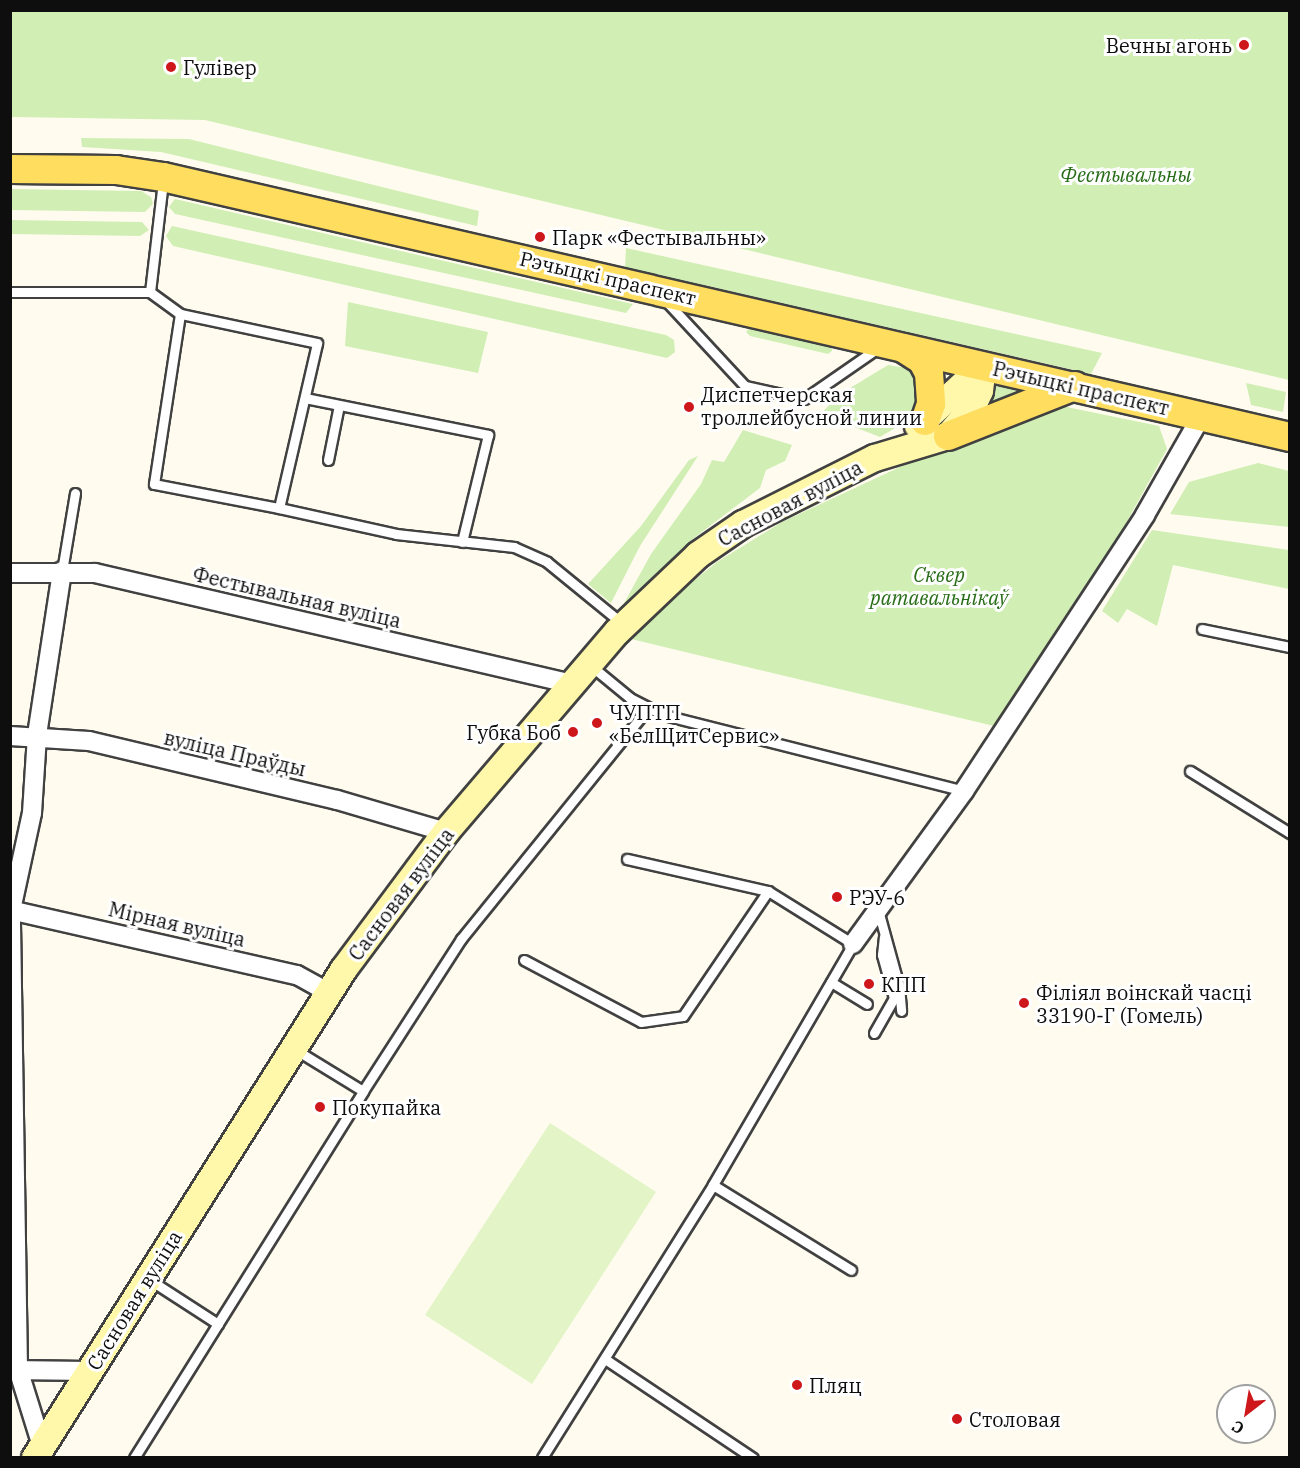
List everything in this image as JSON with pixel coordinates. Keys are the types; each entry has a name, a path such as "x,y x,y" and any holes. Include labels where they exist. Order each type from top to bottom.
{"main road":[{"name":"Рэчыцкі праспект","path":"10,169 116,170 163,177 1290,436"},
{"path":"893,343 922,360 929,373 931,404 937,428 1074,386"},
{"name":"Сасновая вуліца","path":"39,1452 329,993 446,832 581,674 624,625 698,555 743,524 937,428 984,366"}],"street":[{"path":"853,944 964,791 1145,515 1202,415"},
{"path":"39,1452 14,1370 11,910 32,813 37,735 62,571"},
{"name":"Фестывальная вуліца","path":"10,573 62,571 95,573 581,674"},
{"name":"вуліца Праўды","path":"10,736 37,735 111,746 337,800 446,832"},
{"name":"Мірная вуліца","path":"11,910 297,975 329,993"},
{"path":"14,1370 89,1371"}],"lane":[{"path":"150,292 163,177"},
{"path":"656,290 745,386 804,399 893,343"},
{"path":"10,292 150,292 180,314 317,343 279,508"},
{"path":"180,314 154,484 279,508 357,528 514,547 547,562 624,625"},
{"path":"304,398 488,435 462,542"},
{"path":"328,460 339,405"},
{"path":"62,571 75,493"},
{"path":"1202,629 1290,647"},
{"path":"581,674 647,709 964,791"},
{"path":"134,1458 363,1091 461,939 647,709"},
{"path":"1190,771 1290,833"},
{"path":"542,1458 713,1185 853,944 768,891 627,859"},
{"path":"524,960 641,1023 683,1016 768,891"},
{"path":"878,910 899,986 901,1011"},
{"path":"874,1033 894,998 882,955 884,937"},
{"path":"831,982 867,1004"},
{"path":"294,1048 363,1091"},
{"path":"713,1185 851,1270"},
{"path":"148,1278 218,1324"},
{"path":"605,1359 753,1458"}],"green space":[{"name":"Фестывальны","path":"11,10 1289,11 1289,380 205,120 11,117"},
{"path":"81,138 189,139 479,211 477,226 161,152 82,147"},
{"path":"11,189 141,191 151,197 153,204 145,212 11,210"},
{"path":"175,199 633,304 626,313 175,214 169,207"},
{"path":"11,220 142,222 149,230 140,236 11,234"},
{"path":"172,226 666,335 674,340 675,352 667,358 173,246 166,236"},
{"path":"626,248 1102,353 1091,374 625,267"},
{"path":"348,302 488,332 478,373 345,346"},
{"path":"752,326 831,344 832,351 828,354 750,336 746,332"},
{"path":"888,365 913,369 924,390 917,415 880,437 821,414 837,396"},
{"path":"1246,383 1286,392 1283,412 1251,405"},
{"path":"987,384 1030,395 987,408 990,397"},
{"name":"Сквер ратавальнікаў","path":"1062,406 1159,426 1167,449 1109,554 994,726 631,639 660,608 717,562 782,522 932,452"},
{"path":"743,430 792,445 785,461 766,470 760,488 694,538 623,605 651,554 701,484 712,460 724,462"},
{"path":"698,456 640,546 611,603 588,584 641,526 689,460"},
{"path":"1258,463 1289,471 1289,527 1170,514 1189,482"},
{"path":"1152,530 1289,550 1289,589 1173,565 1157,626 1127,609 1118,623 1102,611"},
{"path":"550,1123 656,1192 532,1384 425,1315"}],"place":[{"name":"Вечны агонь","path":"1244,45"},
{"name":"Гулівер","path":"171,67"},
{"name":"Парк «Фестывальны»","path":"540,237"},
{"name":"Диспетчерская троллейбусной линии","path":"689,407"},
{"name":"ЧУПТП «БелЩитСервис»","path":"597,723"},
{"name":"Губка Боб","path":"573,732"},
{"name":"РЭУ-6","path":"837,897"},
{"name":"КПП","path":"869,984"},
{"name":"Філіял воінскай часці 33190-Г (Гомель)","path":"1024,1003"},
{"name":"Покупайка","path":"320,1107"},
{"name":"Пляц","path":"797,1385"},
{"name":"Столовая","path":"957,1419"}]}
